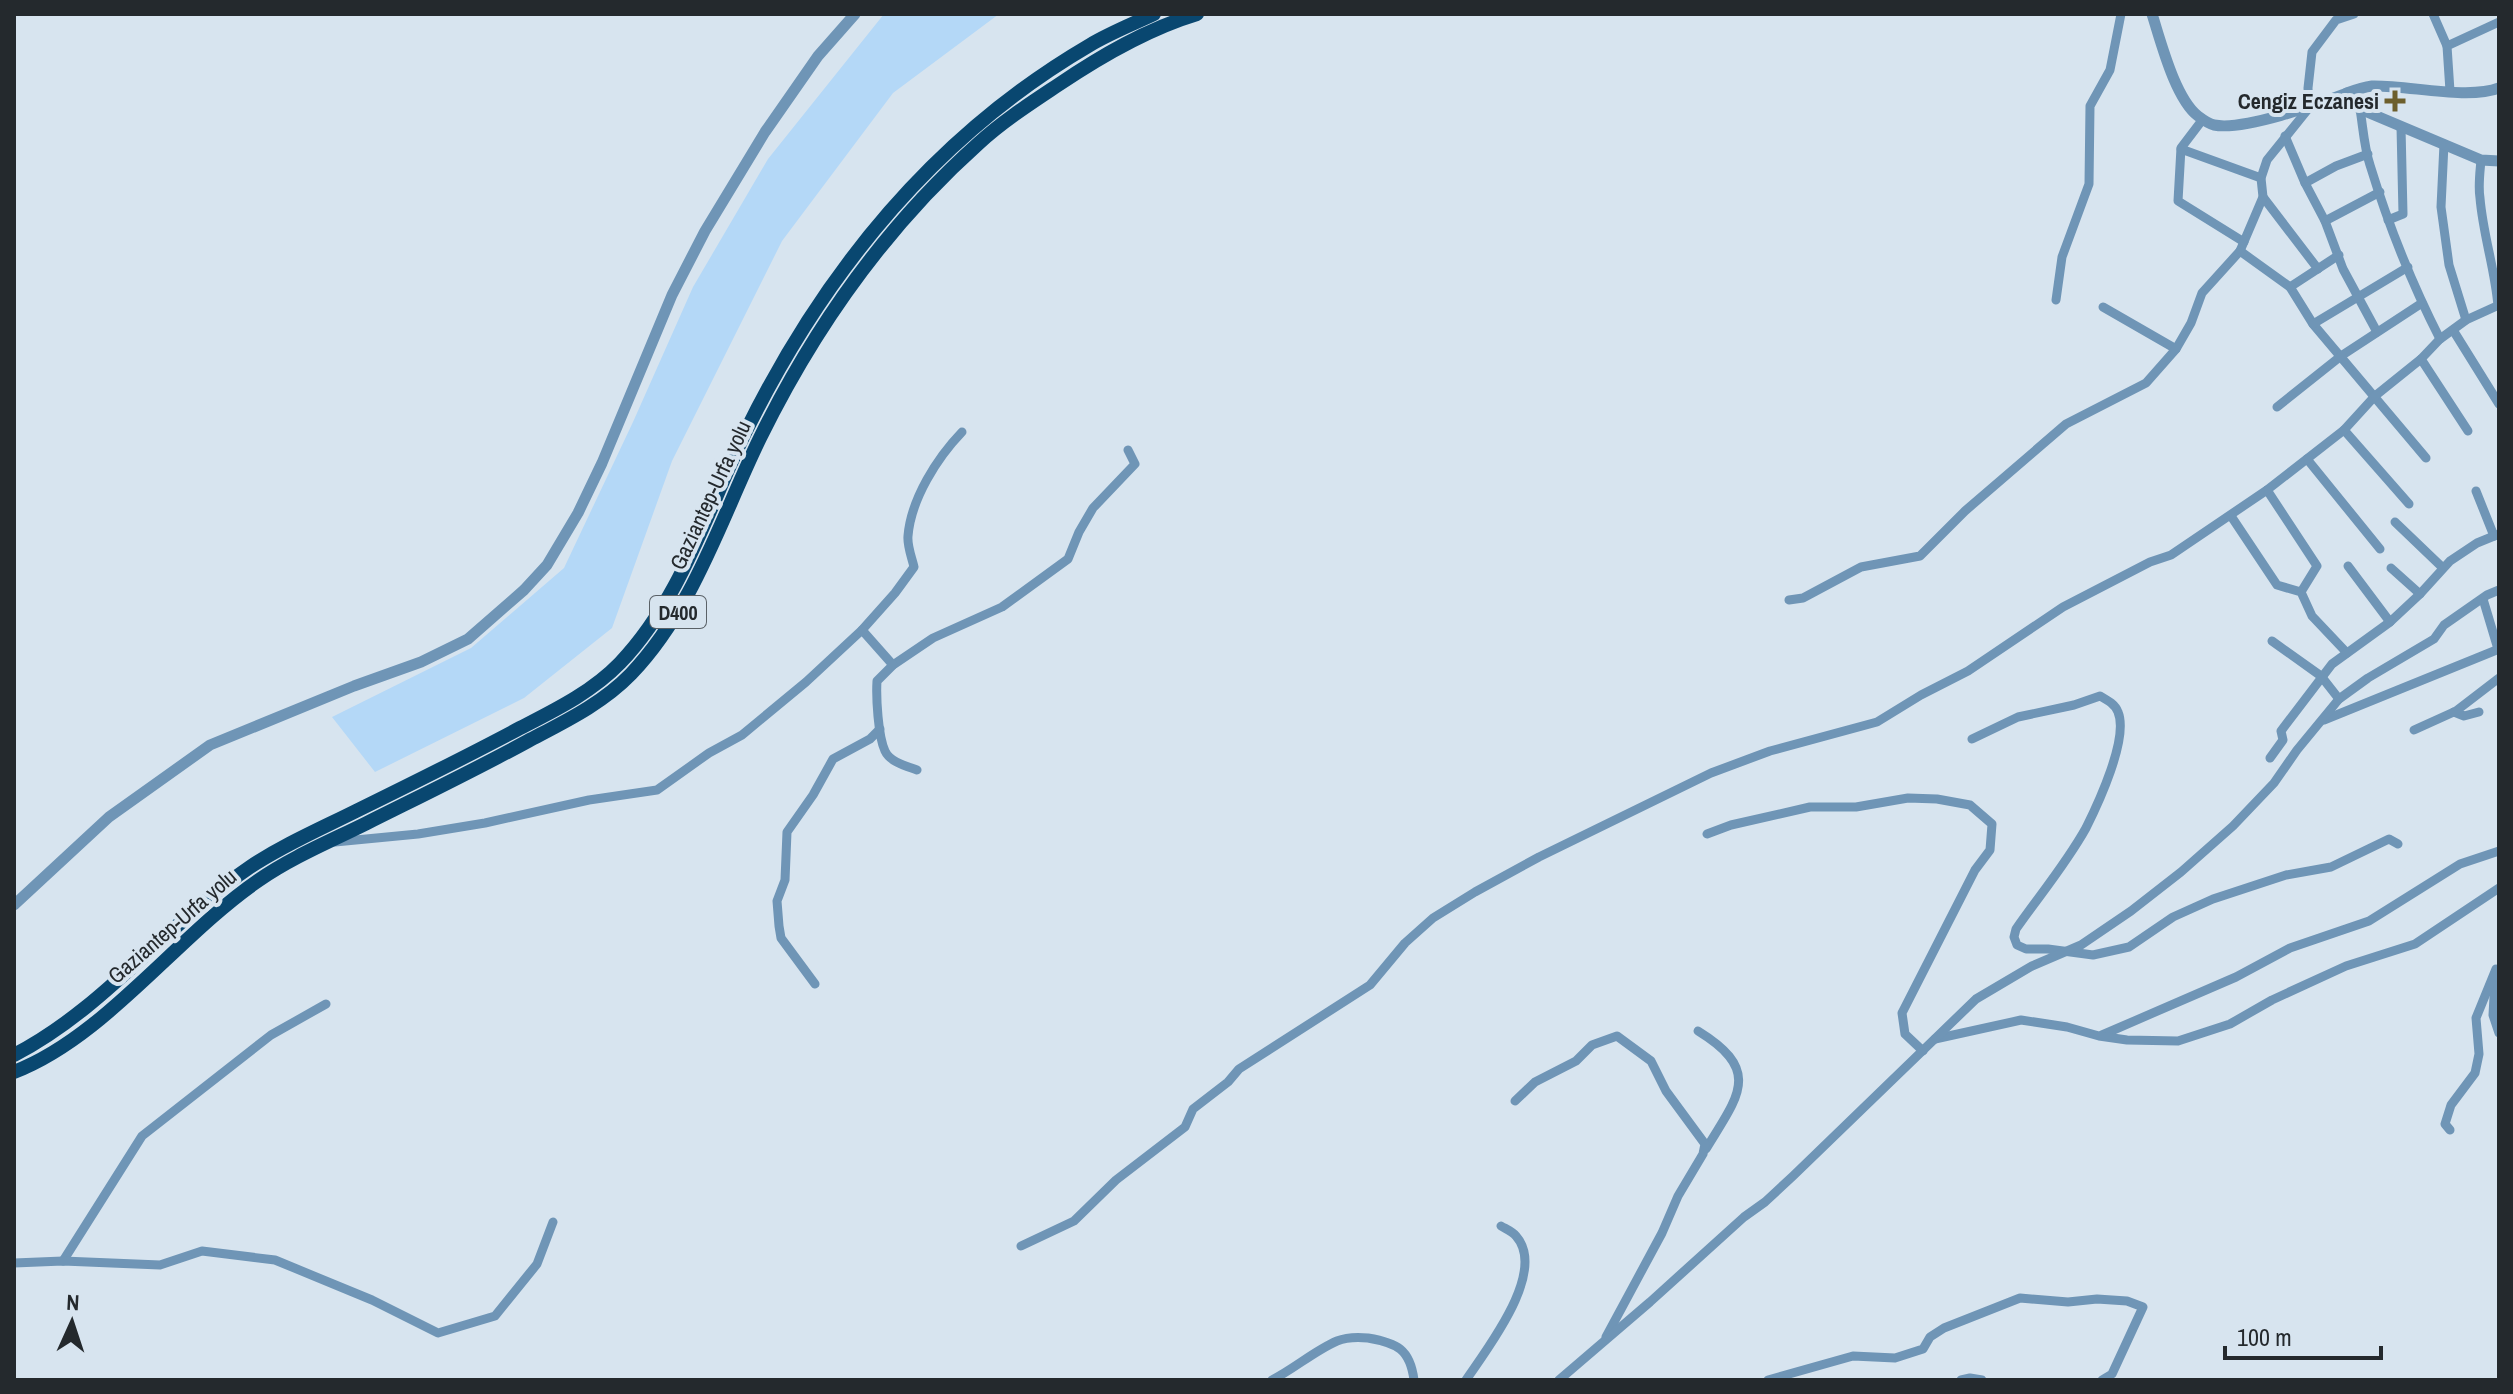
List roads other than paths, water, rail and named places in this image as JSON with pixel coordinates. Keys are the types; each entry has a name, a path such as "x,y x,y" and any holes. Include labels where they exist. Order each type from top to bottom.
{"highway":[{"name":"Gaziantep-Urfa yolu","path":"14,1055 69,1023 215,894 251,867 287,845 465,758 570,702 600,682 643,635 680,576 769,386 823,297 866,237 930,167 1000,106 1091,45 1154,14"},
{"name":"Gaziantep-Urfa yolu","path":"14,1072 47,1056 79,1035 225,906 260,880 328,842 472,772 578,715 609,694 655,645 683,604 777,404 836,305 878,247 941,178 1018,112 1098,58 1197,14"}],"street":[{"path":"14,905 109,817 210,745 421,662 456,645 468,639 524,590 547,565 578,513 672,295 705,231 774,119 818,56 855,14"},
{"path":"2056,300 2062,257 2089,184 2090,106 2110,70 2121,14 2119,26"},
{"path":"2152,14 2170,69 2196,115 2213,125 2234,125 2309,108 2369,86 2450,91 2490,91 2499,88"},
{"path":"1789,600 1803,598 1861,567 1920,556 1965,511 2066,424 2146,383 2176,349 2191,323 2202,293 2242,246 2263,197 2261,178 2267,160 2309,108 2312,52 2336,20 2354,14"},
{"path":"2433,14 2447,46 2450,91"},
{"path":"2447,46 2499,22"},
{"path":"2347,93 2360,109 2481,160 2499,161"},
{"path":"2360,109 2368,154 2388,220 2440,339"},
{"path":"2203,119 2181,149 2178,201 2242,246 2290,287 2313,324 2426,458"},
{"path":"2388,220 2403,214 2401,127"},
{"path":"2285,136 2325,221 2343,269 2377,332"},
{"path":"2444,144 2441,207 2449,265 2466,320"},
{"path":"2181,149 2261,178"},
{"path":"2305,183 2336,166 2368,154"},
{"path":"1021,1246 1074,1221 1116,1180 1185,1127 1193,1109 1228,1082 1239,1069 1370,985 1405,943 1433,918 1475,892 1539,857 1711,773 1770,751 1877,722 1968,671 2063,607 2150,562 2171,555 2267,490 2344,430 2375,396 2421,359 2440,339 2466,320 2499,306 2479,194 2481,160"},
{"path":"2325,221 2380,192"},
{"path":"2263,197 2318,269"},
{"path":"2290,287 2339,255"},
{"path":"2313,324 2408,267"},
{"path":"2277,407 2341,356 2422,303"},
{"path":"2103,307 2176,349"},
{"path":"2453,330 2499,404"},
{"path":"2421,359 2468,431"},
{"path":"2344,430 2409,504"},
{"path":"328,842 418,834 589,800 657,790 709,753 742,735 806,682 862,630 895,593 914,567 907,538 919,498 942,453 962,432"},
{"path":"917,770 901,765 885,753 877,681 893,665 933,638 1002,607 1068,559 1093,508 1135,464 1128,450"},
{"path":"2307,459 2380,549"},
{"path":"2267,490 2317,566 2301,592"},
{"path":"2270,758 2283,740 2281,731 2288,718 2321,676 2390,622 2450,561 2477,543 2497,535 2476,491"},
{"path":"2231,516 2277,585 2301,592 2312,616 2347,653"},
{"path":"2395,522 2443,568"},
{"path":"2348,566 2390,622"},
{"path":"2391,568 2420,594"},
{"path":"1559,1380 1765,1202 1976,999 2032,966 2081,945 2181,872 2233,826 2274,783 2339,699 2434,639 2444,625 2499,590"},
{"path":"2323,720 2498,649 2483,599"},
{"path":"862,630 893,665"},
{"path":"2272,641 2321,676 2339,699"},
{"path":"2414,730 2454,712 2499,678"},
{"path":"1972,739 2018,717 2100,696 2118,712 2121,732 2118,743 2085,828 2016,929 2014,937 2017,945 2026,949 2093,955 2129,947 2173,917 2213,899 2286,875 2331,867 2389,839 2398,844"},
{"path":"2454,712 2464,716 2479,712"},
{"path":"815,984 781,938 777,901 785,880 787,832 833,759 870,739 880,729"},
{"path":"1707,834 1731,825 1810,807 1856,807 1908,798 1970,805 1992,824 1990,850 1975,870 1902,1013 1905,1034 1923,1051"},
{"path":"2099,1036 2236,977 2290,948 2369,921 2460,864 2499,851"},
{"path":"1935,1039 2021,1020 2099,1036 2178,1041 2230,1024 2272,1000 2346,966 2415,944 2499,888"},
{"path":"2498,967 2493,1007 2499,1033"},
{"path":"2450,1130 2445,1124 2447,1114 2475,1073 2479,1054 2476,1018 2498,967"},
{"path":"63,1261 142,1136 271,1035 326,1004"},
{"path":"1603,1343 1662,1233 1678,1196 1730,1108 1739,1082 1738,1068 1729,1056 1698,1031"},
{"path":"1515,1101 1535,1082 1576,1061 1592,1045 1617,1036 1651,1061 1666,1091 1703,1138 1706,1149"},
{"path":"14,1263 63,1261 160,1265 202,1251 275,1260 372,1300 438,1333 495,1316 537,1264 553,1222"},
{"path":"1466,1380 1521,1289 1523,1247 1516,1235 1501,1226"},
{"path":"1768,1380 1853,1356 1895,1358 1923,1349 1930,1337 1944,1328 2020,1298 2068,1302 2097,1299 2127,1301 2143,1307 2112,1374 2102,1380"},
{"path":"1272,1380 1335,1342 1359,1337 1398,1346 1411,1363 1414,1380"},
{"path":"1961,1380 1982,1380"}],"place":[{"name":"Cengiz Eczanesi","path":"2395,101"}]}
